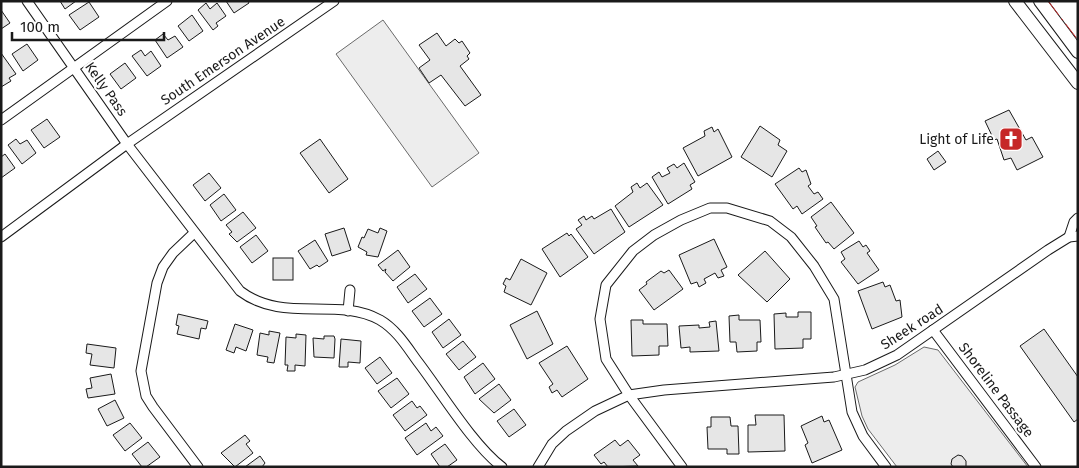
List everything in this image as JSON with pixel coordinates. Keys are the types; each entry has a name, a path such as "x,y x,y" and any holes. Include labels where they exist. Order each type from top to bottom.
{"main road":[{"path":"1015,1 1078,83"},
{"path":"1040,1 1078,52"}],"street":[{"name":"Kelly Pass","path":"27,1 127,144 240,292 251,300 279,309 348,311 368,315 392,329 477,441 502,467"},
{"path":"1,120 167,1"},
{"name":"South Emerson Avenue","path":"1,237 127,144 334,1"},
{"path":"682,467 629,396 606,359 600,319 606,285 633,251 654,234 681,220 710,208 727,208 770,221 791,237 814,266 834,299 852,412 863,436 886,467"},
{"name":"Sheek road","path":"538,467 552,444 566,431 595,411 629,396 660,390 846,375 865,370 897,355 1074,237 1074,222 1078,218"},
{"path":"194,233 172,253 163,267 157,283 141,371 146,396 198,467"},
{"path":"348,311 350,290"},
{"name":"Shoreline Passage","path":"934,330 1036,467"}],"shaded area":[{"path":"383,20 479,153 432,187 336,54"},
{"path":"924,347 938,350 1028,467 897,467 868,429 862,416 855,387 858,382 895,365"}],"building":[{"path":"60,1 76,1 65,9"},
{"path":"226,1 248,1 249,3 234,13"},
{"path":"89,2 99,17 80,30 69,15"},
{"path":"206,3 210,9 217,3 226,16 216,23 218,26 213,30 198,10"},
{"path":"1,10 10,23 1,29"},
{"path":"192,15 203,31 189,41 178,26"},
{"path":"437,33 446,46 455,39 459,43 462,41 470,53 467,56 469,59 460,66 481,95 465,106 441,75 429,83 419,68 430,60 419,45"},
{"path":"163,34 168,40 175,36 183,47 167,58 155,40"},
{"path":"27,44 38,60 23,71 12,54"},
{"path":"141,50 145,56 151,51 161,66 147,76 132,56"},
{"path":"1,53 16,74 9,78 11,81 1,87"},
{"path":"125,63 136,78 121,89 110,74"},
{"name":"Light of Life","path":"1009,110 1026,140 1032,137 1043,157 1017,170 1011,158 1004,160 997,139 994,140 985,121"},
{"path":"47,119 60,137 44,148 31,130"},
{"path":"760,126 780,140 778,145 787,151 772,177 741,157"},
{"path":"712,127 714,132 718,129 732,157 698,176 683,148 705,136 704,131"},
{"path":"16,139 20,144 27,140 36,153 22,164 8,145"},
{"path":"320,139 348,179 329,193 300,153"},
{"path":"938,151 946,162 934,170 927,159"},
{"path":"5,154 15,168 1,178 1,157"},
{"path":"684,163 695,182 690,185 692,189 668,204 652,177 659,172 662,177 670,173 667,168 674,164 677,168"},
{"path":"799,168 802,172 806,170 811,184 808,186 814,194 818,192 823,199 802,214 797,206 793,209 775,184"},
{"path":"209,173 221,188 205,201 193,185"},
{"path":"637,183 640,188 647,183 663,205 629,227 615,206 633,192 631,187"},
{"path":"224,194 236,210 221,221 210,205"},
{"path":"831,202 854,233 834,249 828,242 826,243 815,227 817,226 811,217"},
{"path":"611,209 625,232 594,254 576,229 582,225 578,220 584,216 586,220 592,216 594,219"},
{"path":"243,212 256,228 237,242 229,234 232,232 226,225"},
{"path":"344,228 351,250 332,256 325,234"},
{"path":"380,228 387,231 378,257 366,255 367,252 358,247 362,237 364,238 368,229 378,233"},
{"path":"567,233 569,236 571,234 588,257 560,277 542,249"},
{"path":"256,235 268,251 252,263 240,247"},
{"path":"714,239 727,267 721,270 724,276 718,278 715,273 704,279 706,283 699,287 697,282 691,284 679,255"},
{"path":"315,240 328,261 319,267 317,265 310,269 298,251"},
{"path":"859,241 863,247 866,245 870,251 867,253 879,270 858,284 841,262 845,259 841,252"},
{"path":"398,250 410,267 393,281 385,272 386,269 383,271 378,265"},
{"path":"765,251 790,279 767,302 738,275"},
{"path":"273,258 293,258 293,280 273,280"},
{"path":"521,259 547,273 531,305 504,292 506,286 503,284 506,278 510,280"},
{"path":"669,270 683,289 654,310 639,290 661,271 664,273"},
{"path":"415,274 427,289 408,303 397,287"},
{"path":"883,282 885,287 890,285 896,301 900,300 902,317 872,329 858,291"},
{"path":"430,298 442,314 424,327 412,311"},
{"path":"537,311 553,344 527,359 510,325"},
{"path":"798,312 811,312 811,339 803,339 803,348 775,349 774,314 786,313 786,317 798,317"},
{"path":"178,314 208,321 206,329 201,328 199,339 177,334 179,326 176,325"},
{"path":"739,315 739,320 760,320 761,342 757,342 757,351 737,352 736,342 730,342 729,316"},
{"path":"449,319 461,335 443,348 432,332"},
{"path":"631,320 643,320 643,324 667,324 668,346 659,346 659,355 632,356"},
{"path":"716,321 719,351 690,352 690,347 681,348 679,326 699,325 699,328 710,327 709,322"},
{"path":"235,324 253,330 246,351 236,347 234,353 226,350"},
{"path":"1044,329 1078,377 1078,419 1074,422 1020,346"},
{"path":"269,331 280,333 274,363 267,362 268,357 257,355 260,333 269,335"},
{"path":"296,334 306,335 305,366 295,365 295,371 287,371 288,365 285,365 286,337 296,338"},
{"path":"324,336 334,336 334,358 314,357 313,338 324,339"},
{"path":"341,339 361,341 360,363 348,362 348,367 339,367"},
{"path":"463,341 476,357 459,370 446,354"},
{"path":"87,344 116,348 114,368 90,365 92,354 86,353"},
{"path":"567,346 588,379 562,397 557,390 552,393 549,387 553,384 539,363"},
{"path":"380,357 392,373 377,384 365,368"},
{"path":"483,363 495,379 475,394 464,377"},
{"path":"111,374 115,394 88,398 86,389 92,388 90,378"},
{"path":"397,378 409,394 391,408 378,391"},
{"path":"499,384 511,400 494,413 479,399"},
{"path":"115,400 124,418 107,426 98,409"},
{"path":"412,401 417,408 420,406 427,415 405,431 393,415"},
{"path":"514,409 526,425 509,437 497,421"},
{"path":"755,415 784,415 785,451 748,452 748,425 756,425"},
{"path":"822,416 824,422 829,420 842,450 812,463 805,445 808,443 801,426"},
{"path":"711,417 730,417 731,426 738,426 739,454 727,454 727,449 708,449 707,427 711,427"},
{"path":"130,423 142,438 125,451 113,435"},
{"path":"426,423 431,431 436,427 443,436 417,455 405,438"},
{"path":"245,435 250,441 246,444 253,453 235,467 221,453"},
{"path":"615,440 620,446 628,440 640,455 633,460 638,466 608,467 604,462 601,464 594,455"},
{"path":"148,442 160,457 146,467 142,467 132,454"},
{"path":"445,444 457,460 447,467 440,467 431,454"},
{"path":"958,455 962,456 966,461 966,467 953,467 951,464 952,459"},
{"path":"260,456 265,463 262,467 245,467"}],"power":[{"path":"1048,1 1078,40"}],"place":[{"name":"Light of Life","path":"1011,139"}]}
